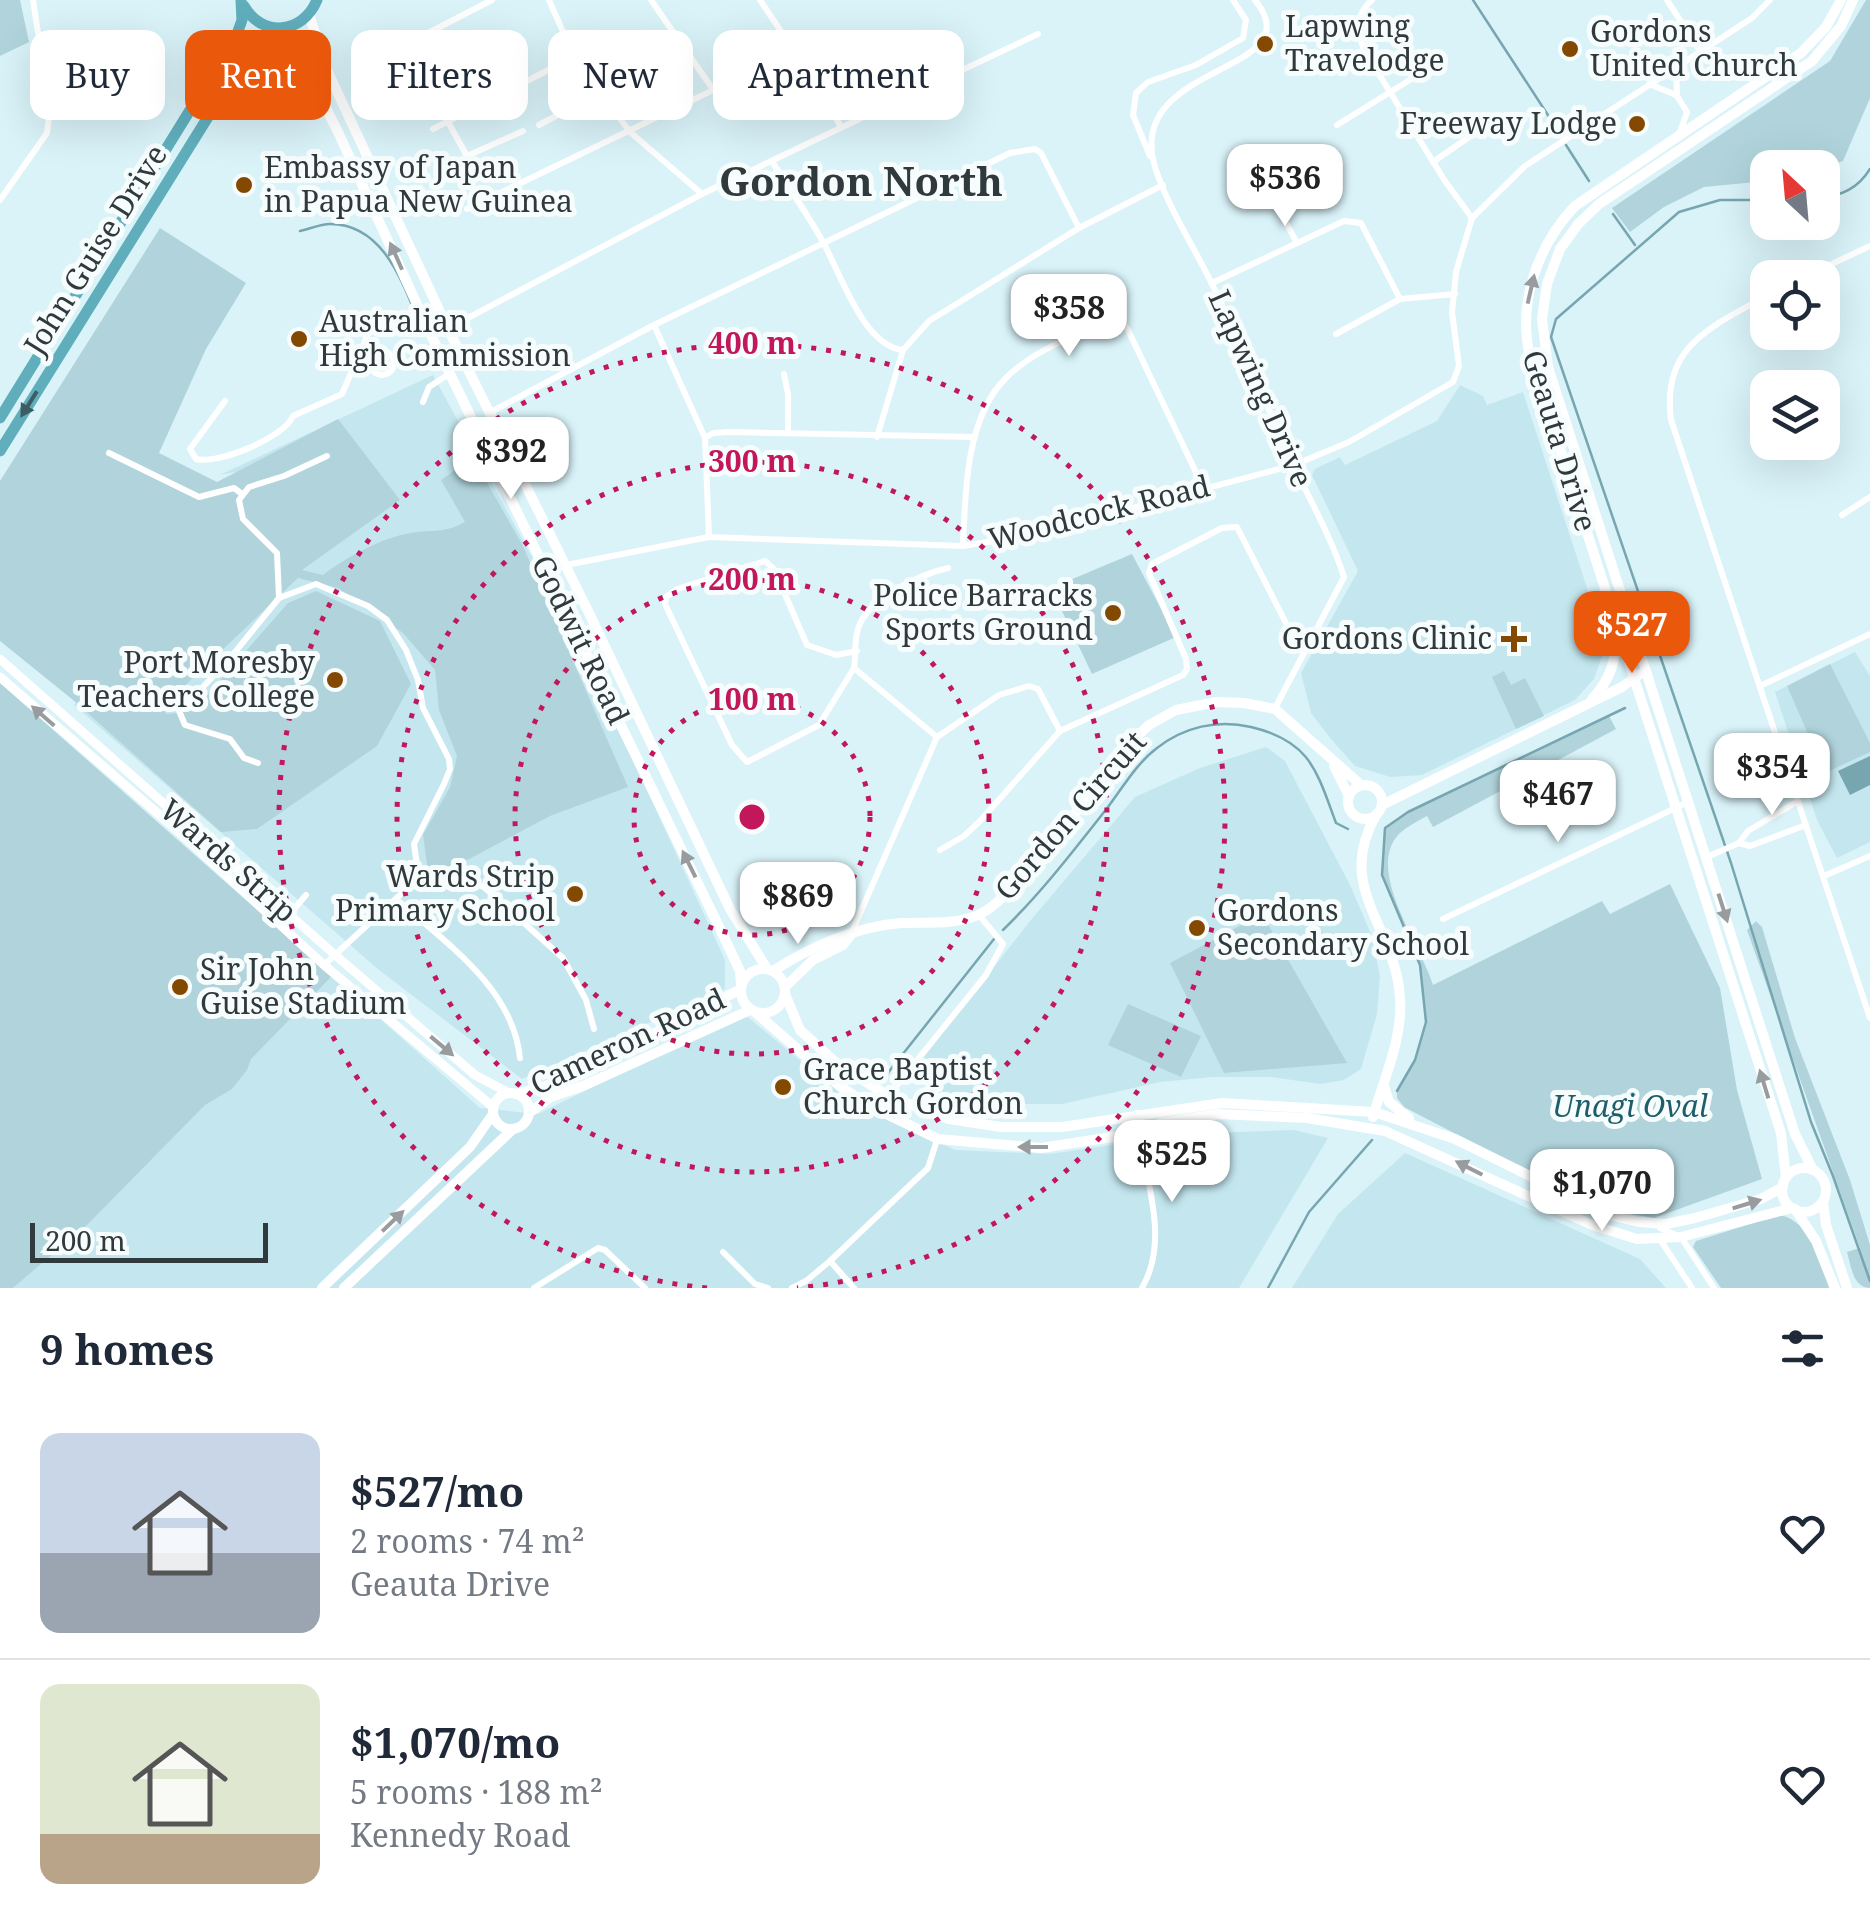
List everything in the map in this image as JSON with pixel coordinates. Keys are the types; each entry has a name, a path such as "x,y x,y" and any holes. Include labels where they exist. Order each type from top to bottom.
{"highway":[{"path":"241,1 253,19 275,29 293,26 310,14 316,0"},
{"name":"John Guise Drive","path":"0,418 237,34 242,20 241,1"},
{"name":"John Guise Drive","path":"0,451 241,64 275,29"}],"main road":[{"name":"Geauta Drive","path":"1842,0 1832,18 1801,53 1570,212 1554,232 1538,264 1527,308 1526,336 1616,624 1640,675 1641,695 1682,805 1710,855 1795,1134 1813,1170 1824,1180 1826,1225 1847,1288"},
{"name":"Geauta Drive","path":"1834,1288 1816,1241 1784,1199 1781,1133 1548,368 1542,319 1546,284 1560,249 1588,213 1812,60 1841,26 1853,0"},
{"name":"Godwit Road","path":"310,14 327,70 448,329 730,909 770,970"},
{"name":"Godwit Road","path":"275,29 298,52 330,117 432,337 724,937 740,972 740,988"},
{"path":"1588,703 1612,673 1616,624"},
{"path":"1354,815 1366,819 1405,791 1640,675"},
{"path":"1622,686 1641,695"},
{"name":"Gordon Circuit","path":"770,970 850,935 892,924 944,922 979,915 992,908 1017,883 1106,770 1149,724 1176,710 1217,702 1275,709"},
{"path":"1275,709 1362,785 1376,790 1405,791"},
{"path":"1331,761 1350,796 1349,806 1362,850 1362,887 1391,950 1400,999 1397,1038 1370,1128"},
{"path":"1350,796 1362,785"},
{"path":"1362,850 1379,810 1376,790"},
{"name":"Gordon Circuit","path":"785,990 813,960 843,945 850,935"},
{"path":"1428,1128 1374,1112 1222,1103 1062,1127 1002,1128 950,1119 888,1096 857,1078 811,1041 792,1016 785,990 770,970 754,970 740,988 752,1011 841,1087 868,1105 938,1139 1040,1148 1138,1133 1160,1123 1218,1114 1307,1118 1370,1128 1456,1162 1592,1226 1638,1240 1681,1237 1794,1209 1811,1211 1823,1201"},
{"name":"Cameron Road","path":"512,1094 546,1086 583,1070 740,988"},
{"path":"752,1011 774,1010 785,990"},
{"name":"Cameron Road","path":"529,1113 550,1097 752,1011"},
{"path":"1384,1083 1385,1096 1398,1112 1609,1215 1639,1222 1666,1224 1761,1199 1795,1170 1813,1170"},
{"path":"1334,1111 1362,1107 1384,1083"},
{"path":"322,1288 470,1147 497,1099 512,1094 526,1101 529,1113 523,1125 513,1130 502,1127 493,1110"},
{"name":"Cameron Road","path":"344,1288 513,1130"}],"street":[{"path":"0,200 47,133 50,110 33,0"},
{"path":"434,30 492,0"},
{"path":"548,0 561,30"},
{"path":"467,209 630,132 712,88 651,0"},
{"path":"760,0 780,30"},
{"path":"1155,166 1133,116 1136,93 1148,82 1196,65 1243,38 1246,20 1233,0"},
{"name":"Lapwing Drive","path":"1255,0 1267,23 1267,34 1260,46 1172,97 1154,130 1155,166 1212,283 1344,578 1275,709"},
{"path":"1372,0 1360,13 1359,35 1364,50 1472,218"},
{"path":"1667,0 1700,51"},
{"path":"1336,334 1400,299 1455,294 1456,272 1472,218 1524,166 1752,18 1770,0"},
{"path":"432,337 702,194 1038,34"},
{"path":"1338,125 1434,65"},
{"path":"1676,66 1678,96 1687,112 1708,116"},
{"path":"433,129 548,71"},
{"path":"1649,84 1678,96"},
{"path":"1678,136 1687,112"},
{"path":"539,125 548,120"},
{"path":"621,120 702,194"},
{"path":"836,120 840,127"},
{"path":"448,122 467,156 523,131"},
{"path":"1433,162 1485,126"},
{"path":"489,412 654,325 1010,152 1026,149 1041,153 1080,228"},
{"path":"1250,156 1297,243"},
{"path":"773,163 824,243 842,287 867,323 884,344 903,350"},
{"path":"877,437 903,350 929,321 1080,228 1163,185"},
{"path":"1212,283 1344,221 1362,223 1400,299"},
{"path":"1840,260 1870,246"},
{"name":"Woodcock Road","path":"546,570 709,537 964,546 1034,534 1294,465 1349,442 1453,382 1459,366 1452,312 1455,294"},
{"path":"1750,305 1703,332 1688,346 1674,371 1668,396 1680,449 1870,1018"},
{"path":"225,401 190,449 196,459 206,462 232,454 270,437 290,424 294,416 342,394 375,318"},
{"path":"964,546 965,483 975,438 1005,378 1062,342 1114,318 1122,322 1136,345 1204,487"},
{"path":"654,325 705,438 709,537"},
{"path":"387,352 394,364 385,375 374,372 372,357 387,352"},
{"path":"360,353 372,357"},
{"path":"368,381 374,372"},
{"path":"423,402 430,387 450,373"},
{"path":"784,374 788,432"},
{"path":"705,438 720,432 975,438"},
{"path":"109,453 198,497 234,488 242,494"},
{"path":"279,598 277,554 244,519 238,504 249,487 326,456"},
{"path":"1842,515 1870,497"},
{"path":"940,850 980,822 1060,732 1187,670 1149,569 1162,558 1222,528 1241,530 1289,629"},
{"path":"857,651 836,655 807,645 774,569 765,561 666,596 665,604 732,745 747,762 819,725 854,668 857,651 856,632 864,615 928,572 948,568"},
{"path":"176,706 198,692 279,598 316,584 380,613 406,650 418,680 423,708 450,759 450,769 414,844 418,866 415,882 324,965"},
{"path":"1760,686 1870,634"},
{"name":"Wards Strip","path":"0,658 334,954 476,1074 512,1094"},
{"path":"854,668 938,737"},
{"name":"Wards Strip","path":"0,677 493,1110"},
{"path":"144,682 176,706 185,725 230,738 244,758 258,763"},
{"path":"850,935 938,737 999,695 1028,686 1038,689 1060,732"},
{"path":"1710,855 1739,843 1748,831 1798,801"},
{"path":"1443,919 1682,805"},
{"path":"1739,843 1750,846 1806,825"},
{"path":"1824,876 1870,856"},
{"path":"415,882 476,883 486,888 562,958 586,1000 594,1029"},
{"path":"289,915 306,895"},
{"path":"396,899 478,973 504,1005 518,1036 520,1058"},
{"path":"888,1096 986,975 1004,944 979,915"},
{"path":"1137,1113 1154,1214 1152,1256 1142,1288"},
{"path":"792,1288 830,1261 928,1168 938,1139"},
{"path":"1639,1222 1666,1228 1681,1237 1714,1288"},
{"path":"1662,1240 1692,1288"},
{"path":"534,1288 598,1248 605,1250 645,1288"},
{"path":"723,1252 755,1284 768,1288"},
{"path":"830,1261 854,1288"}],"shaded area":[{"name":"Port Moresby Teachers College","path":"433,375 584,653 725,960 725,989 522,1079 379,970 74,705 139,634 236,472 220,475"},
{"path":"1460,385 1483,396 1487,405 1523,392 1604,640 1602,656 1594,679 1575,700 1422,775 1390,777 1355,766 1311,713 1301,673 1358,571 1312,475 1315,469 1340,457 1345,465 1437,421"},
{"path":"1855,652 1870,676 1870,842 1837,858 1817,820 1775,692"},
{"name":"Gordons Secondary School","path":"1266,747 1285,761 1350,885 1372,936 1380,976 1377,1014 1361,1069 1344,1080 1320,1084 1271,1077 1160,1082 1062,1104 993,1104 950,1096 911,1073 1030,921 1135,797 1200,768"},
{"path":"1870,756 1870,785 1850,795 1838,771"},
{"path":"332,976 480,1108 538,1114 743,1013 832,1087 889,1121 956,1150 1050,1154 1184,1134 1294,1130 1328,1138 1239,1288 13,1288 88,1223"},
{"path":"1405,1153 1640,1259 1666,1288 1292,1288 1338,1214"}],"green space":[{"path":"0,0 20,0 29,42 0,56"},
{"path":"1866,0 1870,0 1870,98 1843,161 1840,162 1840,150 1750,150 1750,183 1704,187 1664,207 1630,232 1612,208 1830,61"},
{"path":"160,228 246,283 206,349 159,453 217,482 338,419 400,500 302,570 323,575 353,555 389,539 444,530 465,522 441,480 473,458 522,544 628,787 550,816 456,866 428,871 423,835 450,787 457,756 439,710 435,670 403,633 338,588 298,578 174,696 135,684 167,714 193,711 288,603 316,591 380,621 411,684 377,746 257,829 221,832 73,700 0,641 0,481"},
{"name":"Police Barracks Sports Ground","path":"1132,554 1176,637 1092,674 1051,588"},
{"path":"1830,664 1870,743 1870,752 1825,773 1787,686"},
{"path":"1504,671 1511,685 1525,678 1544,716 1516,729 1492,677"},
{"name":"Sir John Guise Stadium","path":"0,683 332,976 251,1059 232,1089 205,1105 88,1224 13,1288 0,1288"},
{"name":"Unagi Oval","path":"1609,716 1616,729 1433,827 1427,816 1406,828 1390,848 1388,866 1398,908 1433,985 1602,901 1610,914 1670,884 1720,988 1737,1090 1762,1179 1654,1218 1598,1208 1404,1107 1397,1098 1415,1060 1426,1021 1420,965 1382,875 1385,828 1408,812"},
{"path":"1262,914 1347,1063 1224,1073 1170,963"},
{"path":"1756,921 1762,927 1795,1038 1850,1180 1870,1245 1870,1288 1856,1280 1852,1270 1847,1252 1860,1248 1747,930"},
{"path":"1128,1004 1201,1036 1181,1077 1108,1045"},
{"path":"1779,1215 1806,1233 1829,1288 1721,1288 1693,1247 1696,1241"}],"waterway":[{"path":"1473,0 1557,129"},
{"path":"1566,145 1589,181"},
{"path":"1840,194 1861,181 1870,169"},
{"path":"1750,200 1720,200 1679,212 1556,319 1551,337 1731,863 1811,1122 1870,1281"},
{"path":"1613,214 1635,245"},
{"path":"300,231 330,224 349,227 379,246 400,278 422,329"},
{"path":"1397,1091 1415,1060 1426,1022 1420,965 1382,875 1385,828 1408,812 1625,708"},
{"path":"1003,930 1057,870 1143,761 1167,741 1190,730 1238,725 1287,741 1309,761 1336,823 1348,829"},
{"path":"887,1074 994,939"},
{"path":"1268,1288 1309,1212 1372,1140"}],"place":[{"name":"Lapwing Travelodge","path":"1265,44"},
{"name":"Gordons United Church","path":"1570,49"},
{"name":"Freeway Lodge","path":"1637,124"},
{"name":"Embassy of Japan in Papua New Guinea","path":"244,185"},
{"name":"Australian High Commission","path":"299,339"},
{"name":"Police Barracks Sports Ground","path":"1113,613"},
{"name":"Gordons Clinic","path":"1514,639"},
{"name":"Port Moresby Teachers College","path":"335,680"},
{"name":"Wards Strip Primary School","path":"575,894"},
{"name":"Gordons Secondary School","path":"1197,928"},
{"name":"Sir John Guise Stadium","path":"180,987"},
{"name":"Grace Baptist Church Gordon","path":"783,1087"}],"district":[{"name":"Gordon North","path":"861,182"}]}
